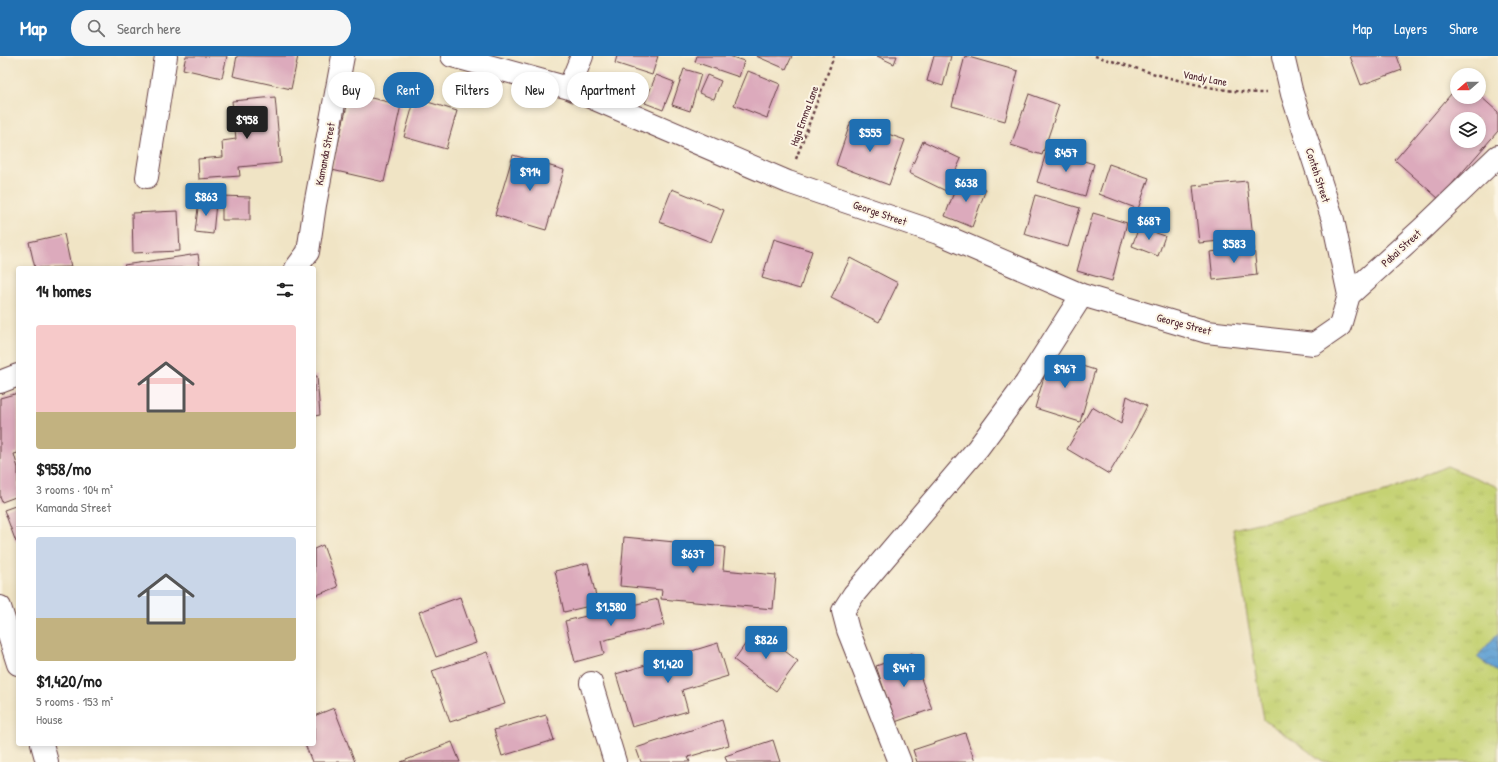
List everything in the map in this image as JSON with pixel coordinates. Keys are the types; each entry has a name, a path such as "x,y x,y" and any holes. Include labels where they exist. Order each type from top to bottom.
{"street":[{"path":"147,177 166,56"},
{"name":"Kamanda Street","path":"298,266 308,252 315,205 343,56"},
{"name":"George Street","path":"452,56 567,87"},
{"path":"576,72 582,56"},
{"name":"Conteh Street","path":"1284,56 1292,94 1333,220 1348,295"},
{"name":"George Street","path":"616,108 788,182 938,233 1082,295 1207,332 1314,344 1340,326 1348,295"},
{"name":"Pabai Street","path":"1348,295 1422,229 1498,156"},
{"path":"900,762 848,630 843,611 854,594 978,448 1026,383 1082,295"},
{"path":"0,382 16,376"},
{"path":"8,615 16,654"},
{"path":"591,683 615,762"},
{"path":"43,746 47,762"}],"path":[{"name":"Haja Emma Lane","path":"788,182 834,56"},
{"name":"Vandy Lane","path":"1095,56 1174,80 1245,94 1292,94"}],"green space":[{"path":"1447,466 1498,487 1498,762 1324,762 1264,720 1233,529 1389,491"}],"water":[{"path":"1498,633 1498,673 1477,657"}],"building":[{"path":"186,56 227,56 222,78 183,69"},
{"path":"237,56 298,56 291,89 233,76"},
{"path":"617,56 658,56 652,75 649,74 649,72 643,72 615,63"},
{"path":"697,56 729,56 744,61 739,77 695,62"},
{"path":"756,56 792,56 786,69"},
{"path":"877,56 897,56 894,64"},
{"path":"934,56 951,56 943,86 927,81"},
{"path":"965,56 1018,71 1005,121 952,106"},
{"path":"1350,56 1397,56 1402,70 1361,85"},
{"path":"684,69 701,74 690,111 672,105"},
{"path":"748,71 780,84 767,118 734,105"},
{"path":"656,75 674,82 663,110 649,105 649,93"},
{"path":"707,75 721,81 714,99 699,93"},
{"path":"1029,94 1059,105 1042,155 1011,145"},
{"path":"1450,95 1450,104 1486,104 1486,101 1498,112 1498,131 1486,145 1486,112 1450,112 1450,148 1483,148 1439,199 1395,160"},
{"path":"275,97 281,163 239,167 240,176 199,179 198,159 223,157 222,141 236,139 232,101"},
{"path":"375,99 383,101 383,108 400,108 384,182 332,170 346,108 375,108"},
{"path":"434,104 442,106 442,108 457,111 446,149 404,137 412,108 434,108"},
{"path":"851,121 905,140 889,185 836,165"},
{"path":"923,141 961,159 946,191 909,173"},
{"path":"1047,150 1094,164 1085,196 1037,182"},
{"path":"513,155 564,170 546,230 495,215"},
{"path":"1109,164 1149,178 1138,209 1099,194"},
{"path":"959,179 986,189 972,227 945,216"},
{"path":"1247,181 1253,238 1199,243 1193,186"},
{"path":"672,189 724,210 711,242 659,222"},
{"path":"1035,195 1080,208 1068,247 1024,234"},
{"path":"222,196 250,197 250,220 222,220"},
{"path":"199,200 216,203 213,234 195,232"},
{"path":"178,211 180,251 133,253 132,213"},
{"path":"1093,213 1127,223 1112,281 1077,271"},
{"path":"1139,227 1165,236 1158,256 1132,246"},
{"path":"64,234 71,266 35,266 29,242"},
{"path":"774,239 812,251 800,289 762,278"},
{"path":"1254,247 1257,275 1213,280 1210,252"},
{"path":"198,254 200,266 124,266"},
{"path":"850,258 898,283 879,322 831,298"},
{"path":"1050,356 1095,370 1080,422 1035,408"},
{"path":"316,376 317,376 320,415 316,416"},
{"path":"16,394 16,454 14,454 16,461 16,497 2,502 0,497 0,398"},
{"path":"1127,396 1147,406 1109,474 1067,449 1092,407 1121,424"},
{"path":"16,506 16,542 4,510"},
{"path":"624,537 725,547 723,570 776,575 773,609 661,599 662,590 620,586"},
{"path":"323,545 338,587 316,595 316,548"},
{"path":"588,563 598,604 564,612 555,571"},
{"path":"460,597 476,643 436,657 419,612"},
{"path":"658,599 664,625 601,641 604,654 575,662 565,621"},
{"path":"756,629 798,661 776,691 734,660"},
{"path":"718,643 728,676 682,690 688,711 632,727 616,674"},
{"path":"487,652 505,704 450,722 432,671"},
{"path":"912,653 932,709 895,722 876,666"},
{"path":"334,708 355,762 312,762 306,746 316,746 316,715"},
{"path":"546,715 554,740 502,756 494,730"},
{"path":"722,720 729,745 688,757 690,762 641,762 636,748"},
{"path":"965,733 975,762 917,762 913,750"},
{"path":"773,740 780,762 727,762 725,756"},
{"path":"452,742 460,762 401,762"}]}
